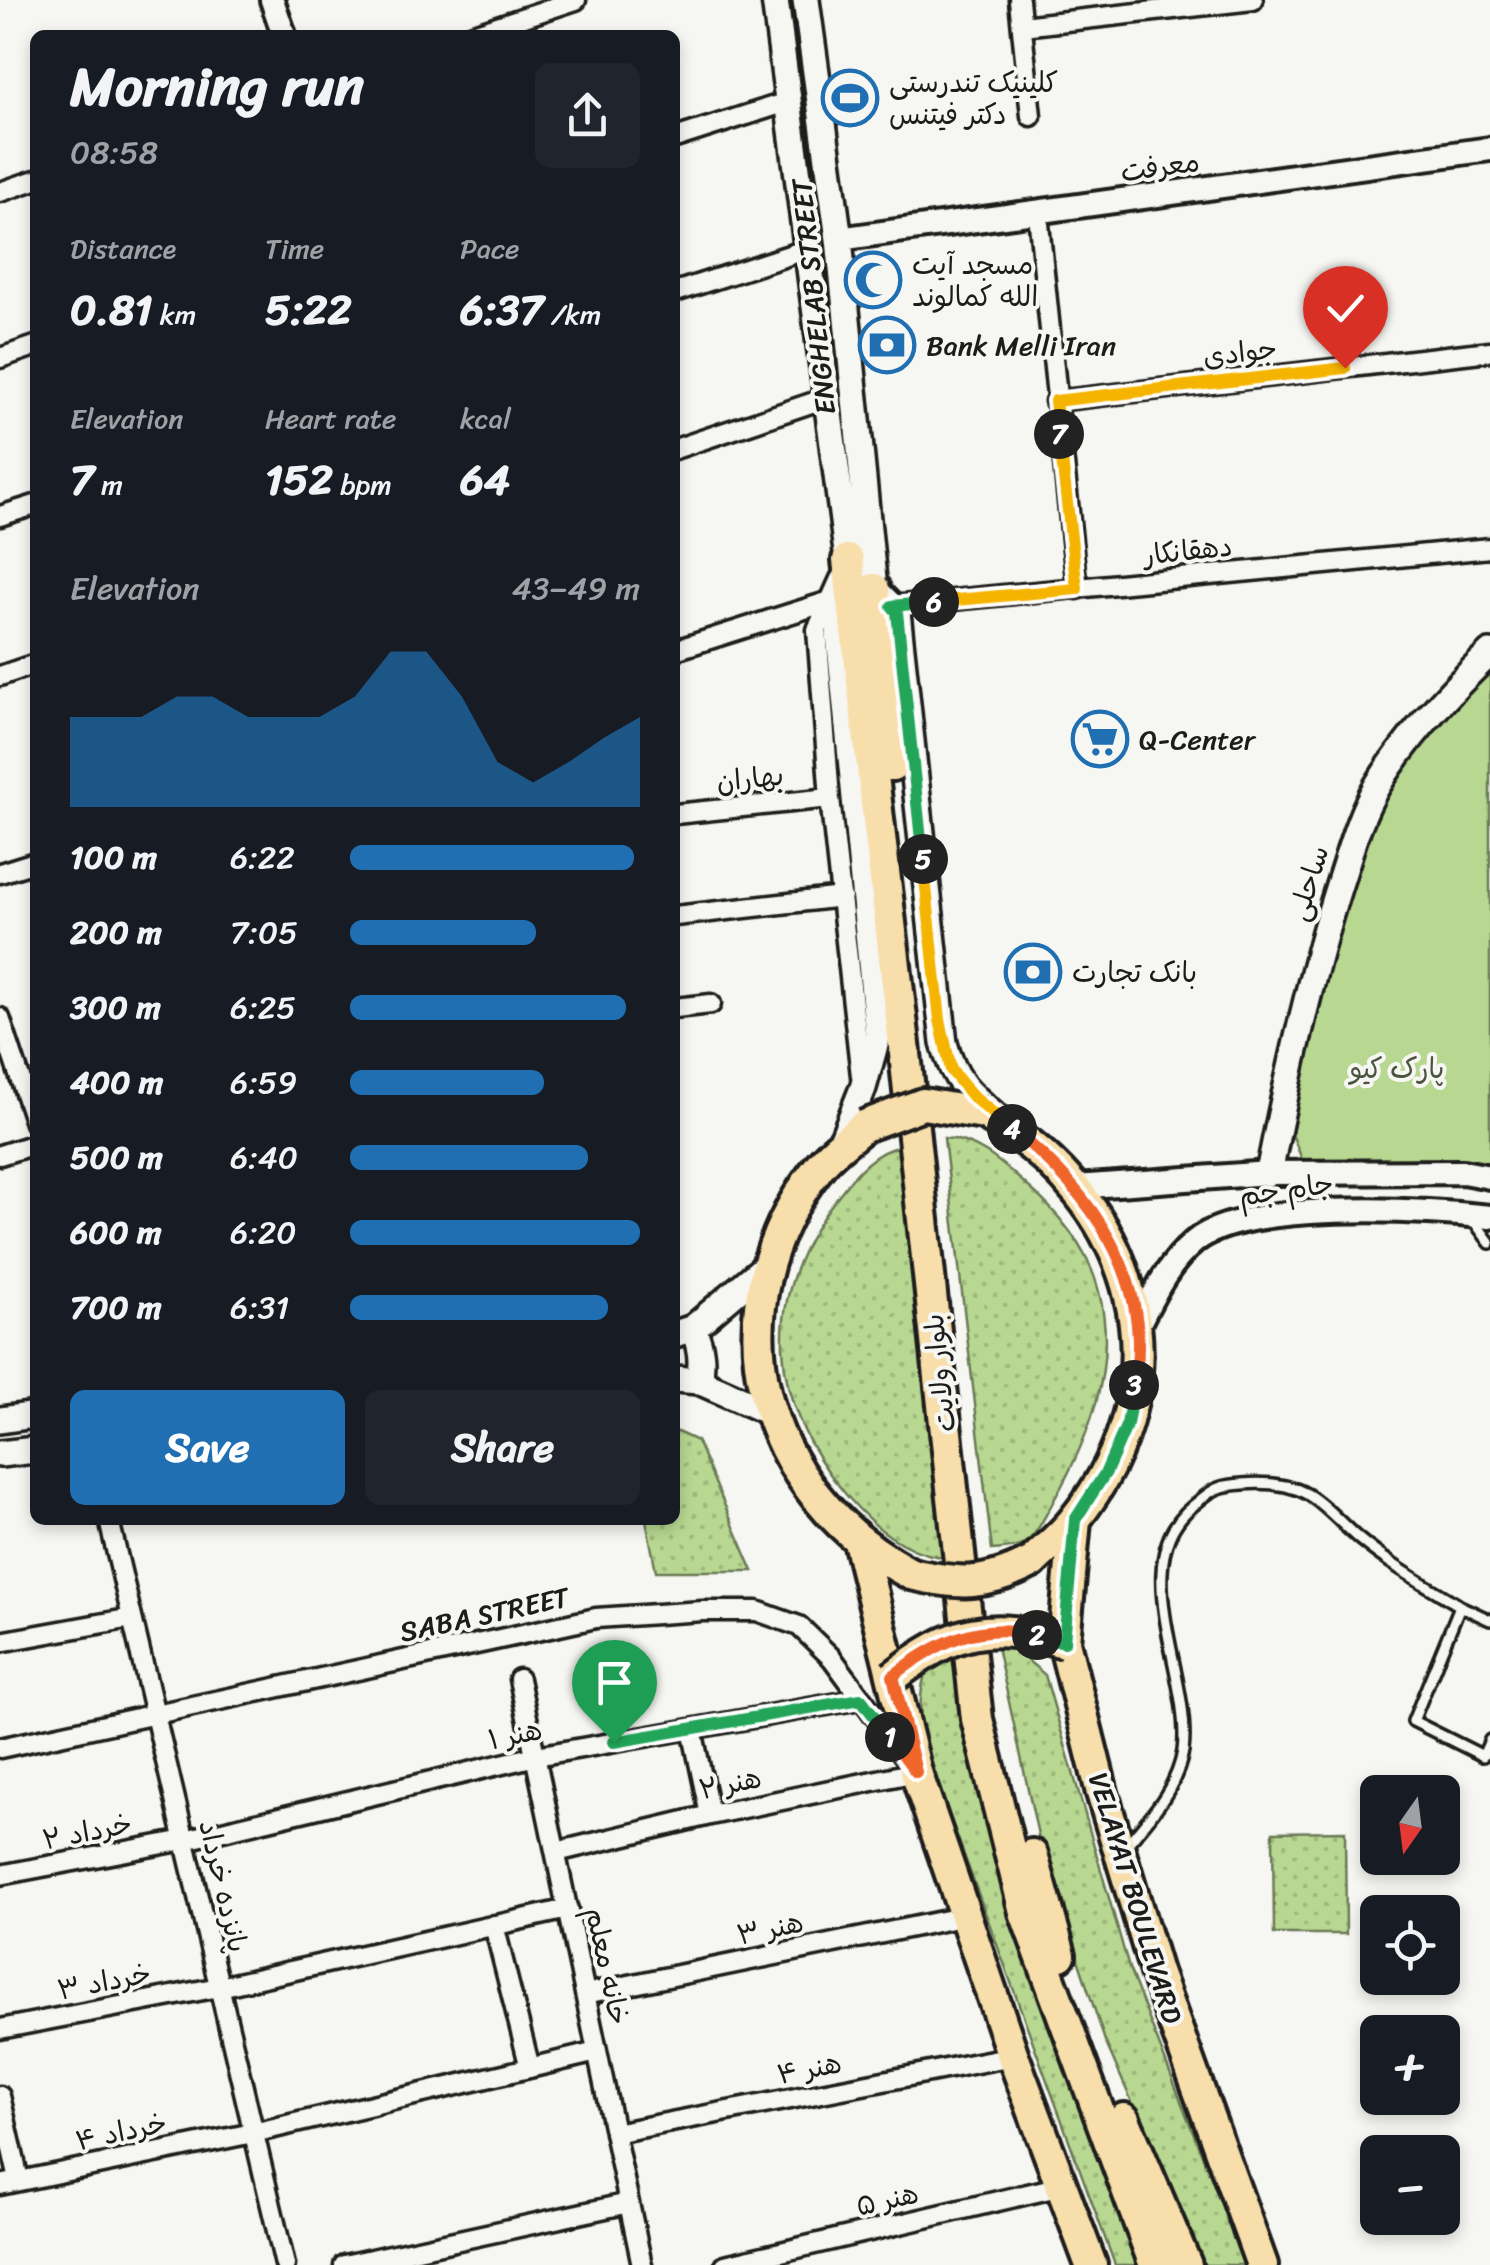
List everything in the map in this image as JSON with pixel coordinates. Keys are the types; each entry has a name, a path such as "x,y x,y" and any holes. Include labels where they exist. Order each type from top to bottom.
{"main road":[{"name":"ENGHELAB STREET","path":"775,0 848,560 839,634 878,1034 840,1147"},
{"name":"ENGHELAB STREET","path":"806,0 883,598 897,612 944,1043 951,1070 960,1083 1012,1130"},
{"name":"بلوار ولایت","path":"848,560 976,1719 1025,1912 1155,2265"},
{"name":"بلوار ولایت","path":"883,598 986,1659 996,1726 1062,1963 1100,2066 1186,2265"},
{"name":"ساحلی","path":"1270,1173 1297,1034 1356,832 1377,786 1414,735 1490,652"},
{"path":"922,1104 984,1114 1012,1130 1076,1187 1106,1230 1126,1276 1138,1324 1136,1374 1127,1424 1106,1472 1075,1520 1032,1562 1005,1576 972,1584 910,1574 859,1542 819,1501 788,1458 768,1412 757,1363 757,1338 768,1264 804,1190 819,1166 864,1126 922,1104"},
{"path":"768,1264 684,1331 700,1345 702,1363 687,1380 768,1412"},
{"path":"0,1420 30,1416"},
{"path":"0,1454 30,1451"},
{"name":"VELAYAT BOULEVARD","path":"1075,1520 1064,1642 1156,1972 1262,2265"},
{"path":"859,1542 916,1772 1091,2265"},
{"path":"893,1676 930,1648 973,1632 1019,1630 1064,1642"}],"street":[{"path":"272,0 282,30"},
{"path":"485,30 576,0"},
{"path":"1018,0 1032,116"},
{"path":"1022,26 1253,0"},
{"path":"680,136 787,102"},
{"name":"معرفت","path":"839,239 1490,149"},
{"path":"0,192 30,182"},
{"path":"1038,214 1077,589"},
{"path":"680,290 808,249"},
{"path":"0,358 30,348"},
{"name":"جوادی","path":"1055,401 1490,351"},
{"path":"680,447 826,398"},
{"path":"0,516 30,507"},
{"name":"دهقانکار","path":"883,598 1077,589 1490,548"},
{"path":"848,560 817,630 830,798 862,1088"},
{"path":"680,648 830,601"},
{"path":"0,676 30,666"},
{"name":"بهاران","path":"680,813 830,798"},
{"path":"0,873 30,864"},
{"path":"680,915 842,897"},
{"path":"680,1007 711,1004"},
{"path":"0,1018 30,1109"},
{"path":"0,1155 30,1146"},
{"name":"جام جم","path":"1076,1187 1270,1173 1463,1172 1490,1177"},
{"path":"1270,1173 1273,1217"},
{"name":"جام جم","path":"1138,1324 1165,1273 1197,1240 1238,1223 1397,1209 1483,1220"},
{"name":"پانزده خرداد","path":"110,1525 284,2265"},
{"name":"SABA STREET","path":"0,1748 596,1618 757,1611 798,1626 832,1658 916,1772"},
{"path":"0,1642 132,1618"},
{"name":"خانه معلم","path":"520,1679 642,2265"},
{"name":"هنر ۱","path":"184,1840 536,1756 861,1699"},
{"path":"692,1728 710,1814"},
{"name":"هنر ۲","path":"556,1852 710,1814 916,1772"},
{"name":"خرداد ۲","path":"0,1875 184,1840"},
{"path":"219,1987 568,1909"},
{"name":"هنر ۳","path":"585,1994 966,1916"},
{"path":"494,1925 530,2068"},
{"name":"خرداد ۳","path":"0,2029 219,1987"},
{"name":"خرداد ۴","path":"10,2183 254,2132 598,2052"},
{"name":"هنر ۴","path":"614,2133 1014,2056"},
{"path":"0,2096 10,2183"},
{"name":"هنر ۵","path":"727,2265 1062,2186"},
{"path":"344,2265 629,2203"}],"lane":[{"path":"1483,1220 1490,1244"},
{"path":"1120,1853 1163,1800 1182,1754 1184,1722 1161,1602 1163,1561 1178,1517 1216,1488 1256,1481 1306,1494 1361,1541 1460,1606 1490,1620"},
{"path":"1460,1606 1413,1721 1483,1756 1490,1740"}],"green space":[{"name":"پارک کیو","path":"1490,671 1490,1167 1303,1162 1292,1134 1307,1033 1357,869 1380,808 1413,757 1454,706"},
{"path":"944,1138 976,1147 995,1159 1058,1217 1087,1260 1104,1320 1105,1347 1097,1401 1078,1453 1036,1532 1022,1545 1011,1548 992,1550"},
{"path":"902,1146 942,1557 914,1550 890,1536 848,1497 821,1461 801,1424 788,1386 783,1348 785,1310 795,1272 813,1234 858,1172 883,1152"},
{"path":"680,1433 697,1441 753,1571 656,1571 647,1525 680,1525"},
{"path":"997,1647 1014,1649 1045,1675 1129,1968 1245,2265 1204,2265 1105,2041 1040,1844"},
{"path":"956,1653 1146,2265 1115,2265 925,1749 920,1706 928,1663"},
{"path":"1345,1831 1346,1934 1274,1934 1273,1832"}],"place":[{"name":"کلینیک تندرستی دکتر فیتنس","path":"850,98"},
{"name":"مسجد آیت الله کمالوند","path":"873,280"},
{"name":"Bank Melli Iran","path":"887,345"},
{"name":"Q-Center","path":"1100,739"},
{"name":"بانک تجارت","path":"1033,972"}],"route":[{"path":"614,1742 861,1699 916,1772 893,1676 930,1648 973,1632 1019,1630 1064,1642 1075,1520 1106,1472 1127,1424 1136,1374 1138,1324 1126,1276 1106,1230 1076,1187 1040,1151 972,1096 951,1070 940,1020 897,612 892,606 1077,589 1055,401 1345,368"}]}
